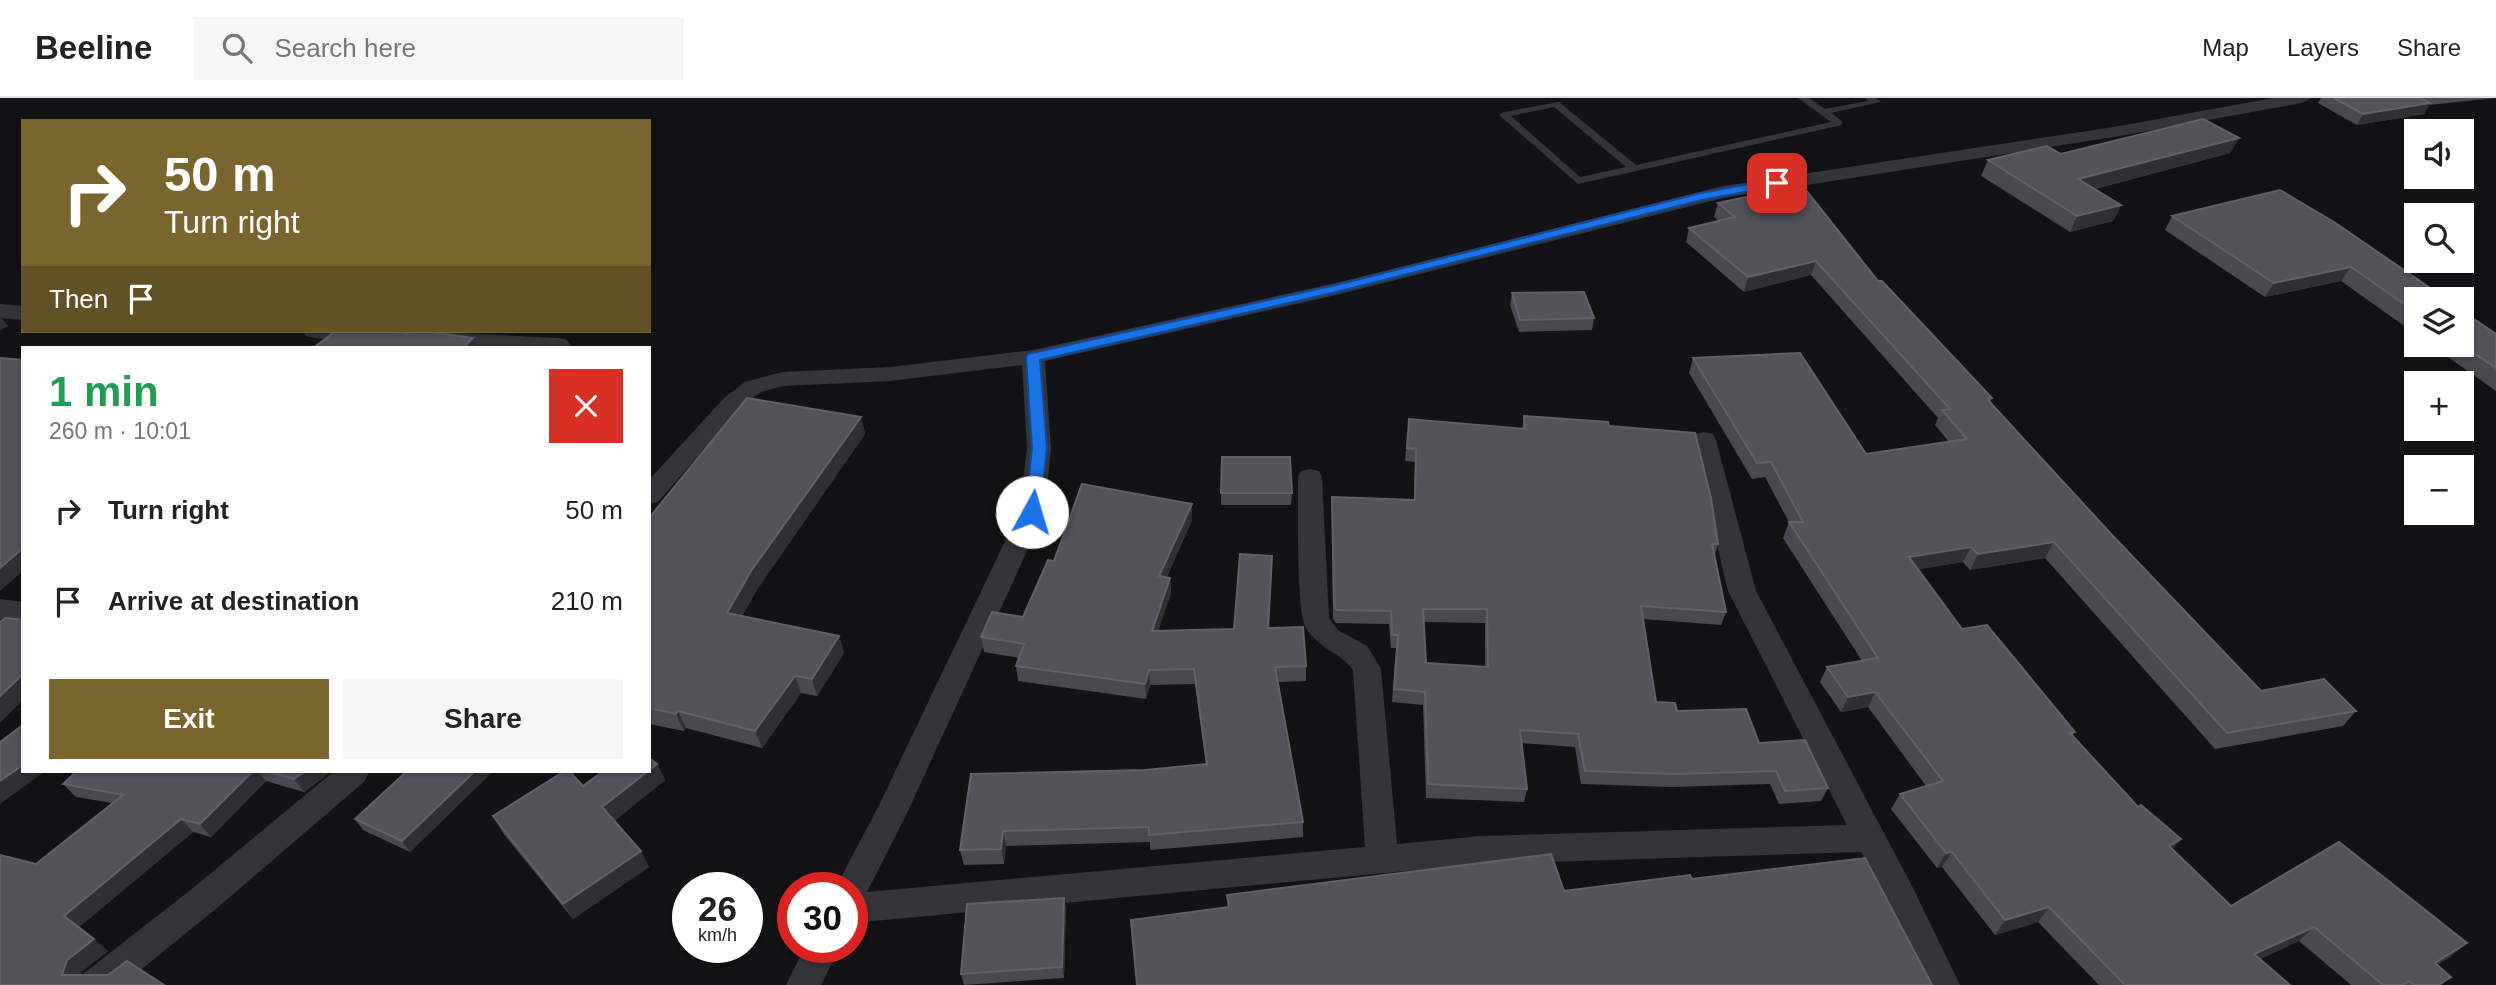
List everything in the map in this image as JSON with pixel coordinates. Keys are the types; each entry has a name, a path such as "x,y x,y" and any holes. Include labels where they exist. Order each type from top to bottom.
{"street":[{"path":"651,494 732,403 752,387 782,379 890,374 1033,357 1336,289 1723,192 2114,132 2302,98"},
{"path":"0,311 21,313"},
{"path":"342,333 383,336"},
{"path":"411,337 559,345"},
{"path":"861,872 1032,512 1039,448 1033,357"},
{"path":"1704,440 1742,591 1943,985"},
{"path":"1310,477 1315,620 1328,637 1357,654 1367,669 1382,859"},
{"path":"95,985 205,898 353,773"},
{"path":"868,907 1480,850 1870,838"},
{"path":"803,985 815,963"}],"lane":[{"path":"1634,169 1552,101 1504,115 1577,181 1634,169 1839,123 1803,98"},
{"path":"1824,112 1876,102 1870,98"}],"building":[{"path":"2334,98 2420,98 2430,103 2363,114"},
{"path":"2203,119 2239,138 2078,179 2121,205 2077,216 1988,160 2047,146 2061,154"},
{"path":"1802,185 1878,281 1882,281 1992,398 1987,399 2261,691 2324,679 2356,711 2227,733 2054,542 1978,554 1971,547 1909,557 1962,629 1987,625 2075,732 2070,733 2138,807 2141,805 2181,839 2169,846 2231,906 2339,842 2467,943 2435,963 2451,977 2438,985 2414,985 2409,981 2403,985 2383,985 2314,927 2254,954 2290,985 2125,985 2049,907 2005,920 1952,852 1946,853 1900,794 1943,781 1875,692 1848,697 1827,667 1878,658 1789,522 1803,522 1771,462 1757,463 1693,358 1800,353 1866,454 1967,439 1942,410 1950,409 1816,261 1748,277 1689,228 1735,217 1718,203"},
{"path":"2280,190 2334,222 2404,270 2404,273 2429,287 2404,287 2404,304 2351,267 2274,283 2172,216"},
{"path":"1584,292 1594,318 1520,320 1512,293"},
{"path":"2474,319 2496,334 2496,368 2474,353"},
{"path":"333,333 438,333 473,338 465,346 316,346"},
{"path":"0,358 21,360 21,550 0,568"},
{"path":"747,398 861,417 751,571 727,613 839,636 812,679 795,676 755,731 678,711 676,714 651,708 651,516"},
{"path":"1524,416 1608,422 1609,426 1695,433 1711,498 1718,544 1712,544 1726,612 1641,606 1656,702 1675,703 1677,711 1746,709 1759,743 1805,740 1828,788 1785,791 1776,771 1676,774 1585,771 1578,734 1520,730 1527,789 1428,784 1425,692 1394,689 1398,635 1392,635 1391,611 1337,610 1334,606 1332,497 1415,500 1416,449 1407,448 1409,419 1525,429","holes":["1423,609 1487,609 1488,667 1426,663"]},
{"path":"1222,457 1290,457 1292,493 1221,493"},
{"path":"1082,484 1192,504 1159,576 1170,578 1152,631 1234,629 1240,554 1272,556 1268,628 1303,627 1306,666 1275,667 1303,822 1149,835 1149,827 1003,831 1001,849 960,850 971,774 1145,770 1207,764 1194,669 1149,670 1145,684 1016,666 1024,644 981,637 992,612 1023,617 1048,560 1054,561"},
{"path":"5,618 21,620 21,676 0,696 0,622"},
{"path":"21,726 21,766 0,781 0,742"},
{"path":"75,773 251,773 200,824 181,819 64,916 94,939 67,960 62,975 108,975 127,961 164,985 0,985 0,855 36,864 123,795 63,784"},
{"path":"272,773 303,773 294,779"},
{"path":"405,773 473,773 402,841 355,819"},
{"path":"561,773 571,773 583,786 601,773 646,773 602,807 641,851 563,904 493,816"},
{"path":"1551,854 1564,891 1690,875 1692,879 1865,858 1932,985 1137,985 1131,920 1229,907 1227,895"},
{"path":"1064,898 1062,967 961,974 967,904"}],"route":[{"path":"1032,512 1039,448 1033,357 1336,289 1701,197 1777,183"}]}
